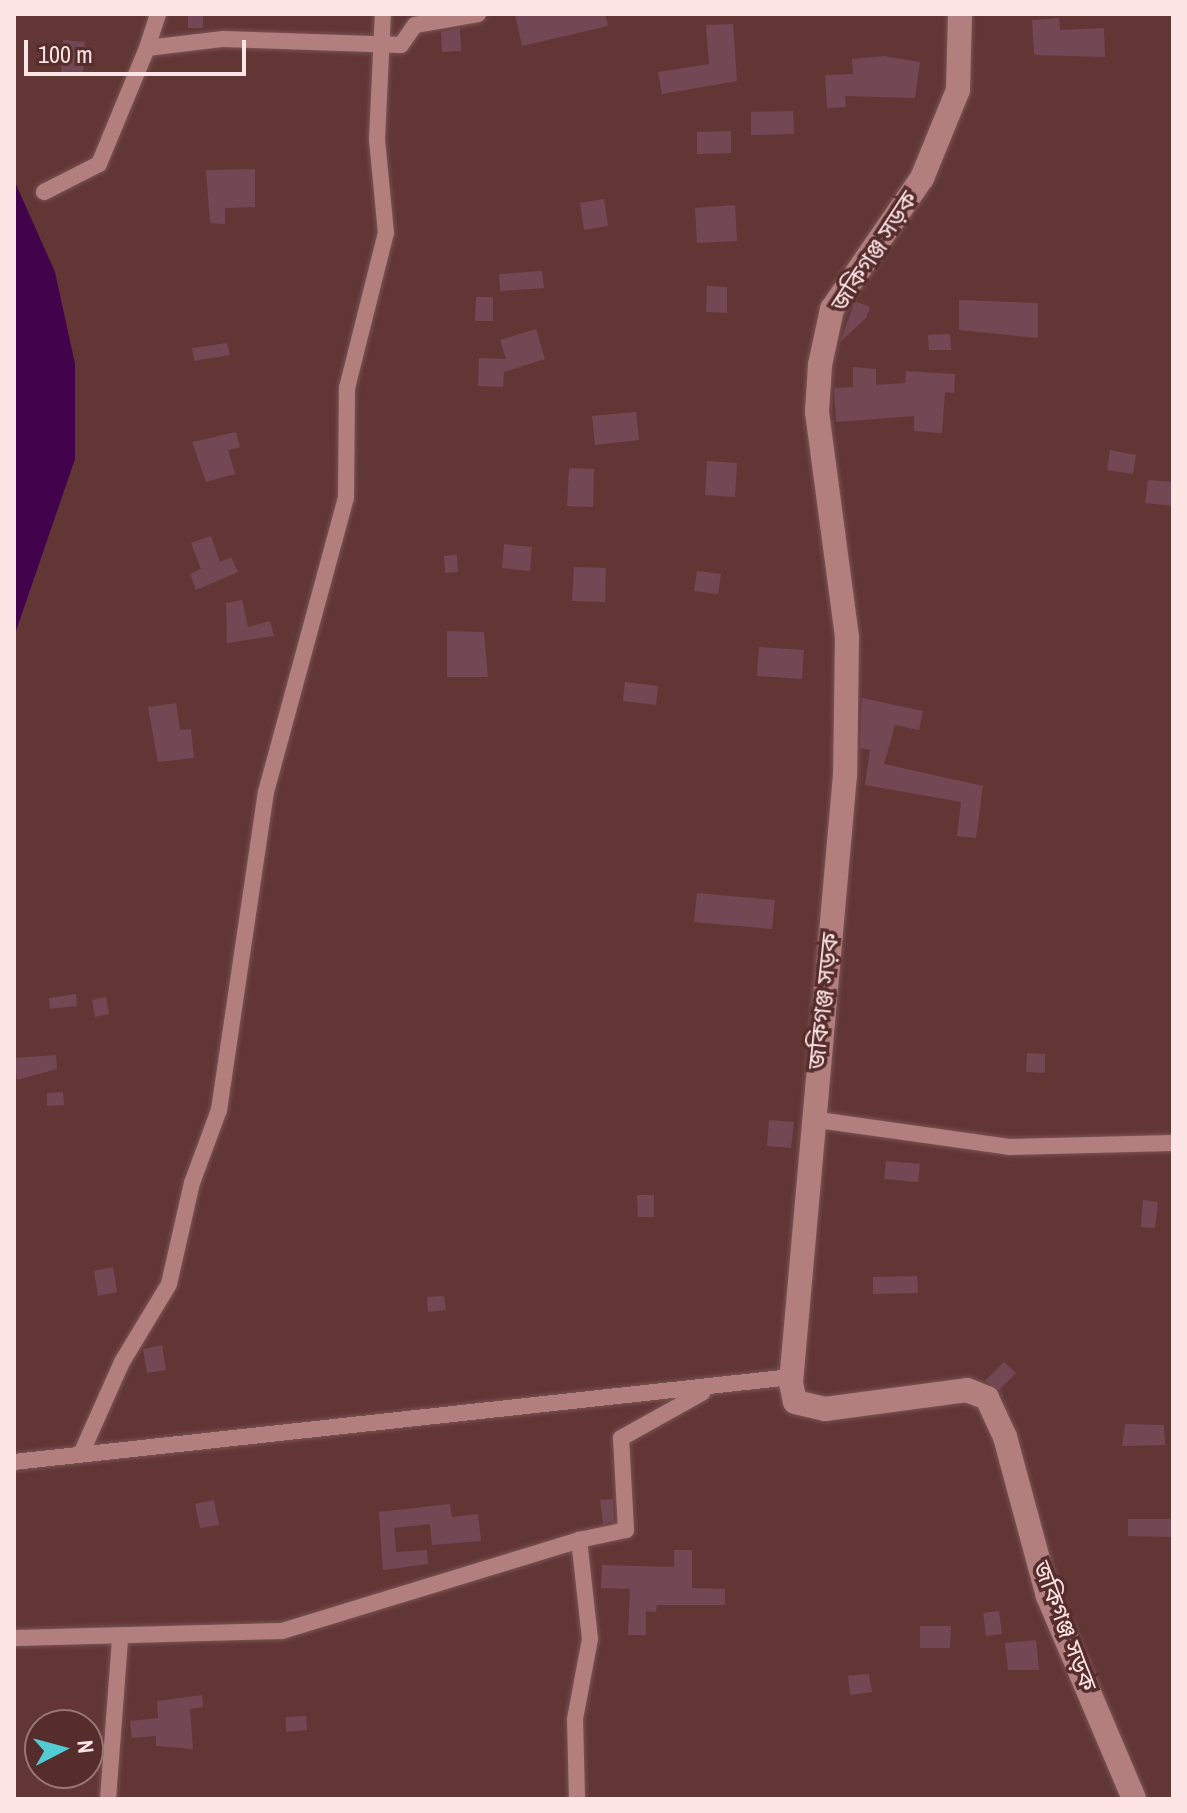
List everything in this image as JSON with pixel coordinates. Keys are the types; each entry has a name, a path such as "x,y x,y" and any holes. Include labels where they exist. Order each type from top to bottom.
{"main road":[{"name":"জকিগঞ্জ সড়ক","path":"960,14 958,90 922,178 832,309 820,365 817,412 847,638 845,775 811,1119 791,1380 795,1402 825,1409 967,1390 987,1398 1005,1437 1048,1596 1134,1799"}],"street":[{"path":"44,192 99,164 158,14"},
{"path":"81,1454 122,1362 169,1284 192,1183 219,1110 266,792 346,498 347,388 386,233 377,139 379,44 383,14"},
{"path":"147,48 223,39 401,45 415,25 478,14"},
{"path":"811,1119 1009,1147 1173,1143"},
{"path":"14,1462 791,1380"},
{"path":"14,1638 120,1641 282,1631 579,1540 626,1530 621,1438 698,1393 791,1380"},
{"path":"577,1799 575,1719 590,1639 579,1540"},
{"path":"108,1799 120,1641"}],"shaded area":[{"path":"14,180 55,272 75,364 75,459 14,637"}],"building":[{"path":"188,14 203,14 203,28 188,28"},
{"path":"515,14 605,14 608,26 522,46"},
{"path":"1059,18 1060,30 1104,28 1105,57 1034,55 1032,20"},
{"path":"733,24 737,81 662,94 658,72 709,64 706,25"},
{"path":"460,28 461,51 442,52 441,32"},
{"path":"63,40 85,42 83,75 61,74"},
{"path":"884,56 920,62 915,98 845,96 846,107 827,108 825,75 853,74 852,59"},
{"path":"793,111 794,134 751,135 751,112"},
{"path":"731,131 731,153 697,154 697,132"},
{"path":"255,169 255,207 225,208 225,224 210,223 206,170"},
{"path":"604,199 608,226 584,230 580,203"},
{"path":"735,205 737,241 697,243 695,208"},
{"path":"542,271 544,288 500,291 499,274"},
{"path":"707,286 727,287 727,313 706,312"},
{"path":"476,297 493,297 493,321 475,321"},
{"path":"959,300 1038,303 1038,338 959,330"},
{"path":"855,301 870,307 866,318 840,342"},
{"path":"536,329 545,359 504,372 503,387 478,386 479,358 506,359 500,340"},
{"path":"950,334 951,350 929,350 928,335"},
{"path":"227,343 230,355 194,361 192,348"},
{"path":"853,367 876,369 876,385 905,383 906,371 955,374 954,393 945,392 942,433 914,431 914,416 836,422 834,388 853,387"},
{"path":"636,412 639,440 595,445 592,416"},
{"path":"236,432 240,447 228,450 235,474 206,482 192,442"},
{"path":"1110,450 1136,455 1133,474 1107,470"},
{"path":"707,461 737,463 735,497 705,495"},
{"path":"569,468 594,469 593,507 567,506"},
{"path":"1148,480 1173,482 1173,506 1145,503"},
{"path":"211,536 220,562 231,557 238,572 196,590 190,574 201,569 191,543"},
{"path":"504,544 532,547 530,571 502,568"},
{"path":"457,555 458,572 445,573 444,556"},
{"path":"574,567 606,568 605,602 572,601"},
{"path":"697,571 721,574 718,594 694,591"},
{"path":"242,600 248,627 270,621 274,636 227,643 226,603"},
{"path":"447,631 484,632 488,677 447,677"},
{"path":"759,647 804,650 802,679 757,676"},
{"path":"625,682 658,686 656,705 623,701"},
{"path":"862,698 923,711 919,730 895,725 884,764 983,786 976,838 957,836 961,802 865,785 870,750 860,748"},
{"path":"176,703 180,730 191,729 194,758 158,762 148,707"},
{"path":"697,893 775,900 772,929 694,922"},
{"path":"76,994 77,1006 50,1009 49,998"},
{"path":"106,997 109,1014 95,1017 92,1000"},
{"path":"1027,1053 1045,1054 1045,1073 1026,1072"},
{"path":"56,1055 57,1069 17,1080 14,1058"},
{"path":"63,1092 64,1105 47,1106 47,1093"},
{"path":"769,1120 794,1122 791,1148 767,1146"},
{"path":"886,1161 920,1164 918,1182 884,1179"},
{"path":"637,1195 654,1195 654,1217 638,1217"},
{"path":"1143,1200 1158,1202 1155,1228 1141,1227"},
{"path":"113,1267 117,1292 98,1296 94,1271"},
{"path":"917,1276 918,1293 873,1294 873,1277"},
{"path":"444,1296 446,1310 428,1312 427,1297"},
{"path":"162,1345 166,1370 147,1373 143,1349"},
{"path":"1004,1362 1016,1373 999,1390 985,1381"},
{"path":"1125,1424 1164,1425 1165,1445 1122,1446"},
{"path":"613,1499 614,1521 603,1524 600,1500"},
{"path":"214,1500 219,1525 200,1528 195,1504"},
{"path":"450,1504 452,1517 478,1514 481,1541 432,1545 430,1524 394,1528 396,1552 427,1550 428,1564 383,1570 379,1512"},
{"path":"1128,1519 1172,1519 1172,1537 1128,1536"},
{"path":"674,1550 692,1550 692,1588 725,1589 725,1605 657,1605 656,1612 646,1611 646,1635 628,1635 630,1589 601,1588 602,1565 674,1567"},
{"path":"999,1611 1002,1634 986,1636 983,1613"},
{"path":"920,1626 951,1626 950,1648 920,1648"},
{"path":"1036,1640 1039,1670 1008,1670 1005,1643"},
{"path":"869,1674 872,1692 850,1695 848,1676"},
{"path":"202,1695 203,1707 190,1709 193,1749 156,1746 156,1736 132,1738 130,1721 158,1718 157,1701"},
{"path":"306,1716 307,1730 286,1732 286,1717"}]}
